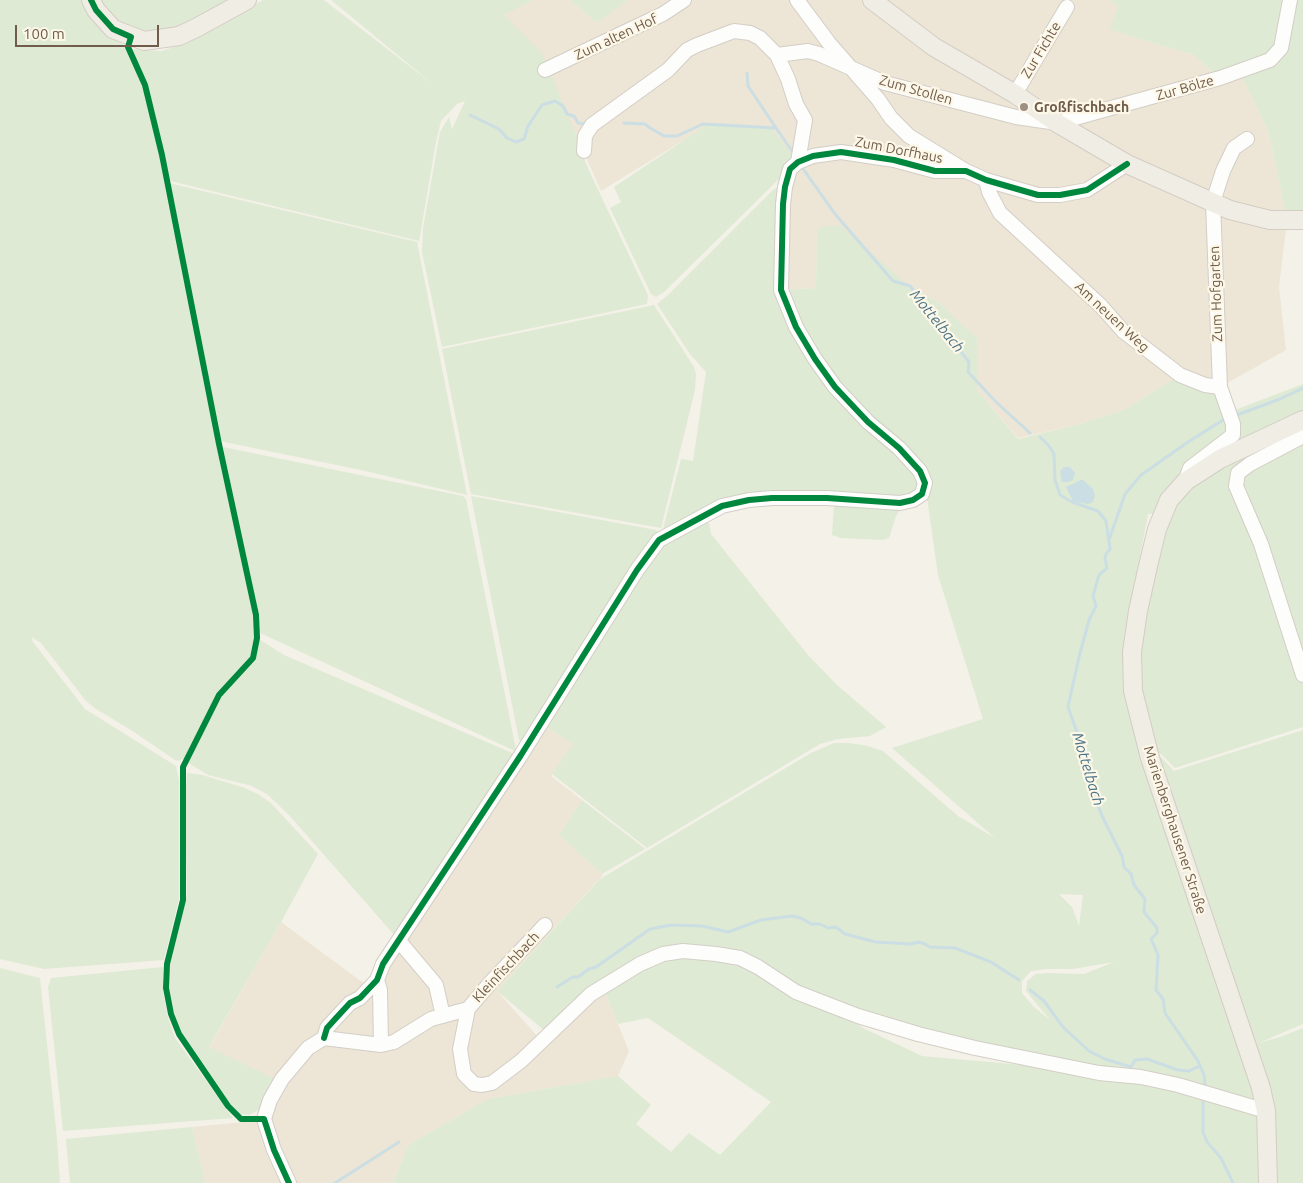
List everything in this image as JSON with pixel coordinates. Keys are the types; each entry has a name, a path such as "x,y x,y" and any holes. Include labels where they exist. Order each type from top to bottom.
{"main road":[{"path":"90,0 96,10 113,29 144,41 179,36 247,0"},
{"path":"872,0 934,46 1127,164 1230,210 1270,220 1303,220"},
{"name":"Marienberghausener Straße","path":"1268,1183 1266,1111 1262,1088 1150,758 1133,691 1132,652 1138,611 1157,529 1170,500 1186,481 1220,459 1303,420"}],"street":[{"name":"Zum alten Hof","path":"545,70 663,14 684,0"},
{"path":"798,0 829,43 878,99 890,118 909,136 966,171"},
{"name":"Zur Bölze","path":"1057,122 1220,78 1270,60 1281,48 1290,0"},
{"name":"Zur Fichte","path":"1015,94 1067,7"},
{"path":"289,1183 274,1150 264,1119 270,1100 282,1079 308,1048 324,1038 328,1028 350,1003 360,998 377,980 383,964 521,755 637,570 659,540 722,506 749,500 827,498 900,503 913,500 922,494 925,482 920,471 899,448 868,422 835,387 815,359 796,327 781,290 785,187 790,169 798,162 805,120 777,55 760,38 750,33 734,31 697,45 687,50 668,70 592,125 586,136 584,151"},
{"name":"Zum Stollen","path":"777,55 808,51 885,83 1016,117 1057,122"},
{"path":"1213,202 1223,171 1234,148 1247,139"},
{"name":"Zum Dorfhaus","path":"798,162 813,156 841,152 894,160 935,171 966,171 986,180 1038,194 1060,195 1087,190 1127,164"},
{"name":"Am neuen Weg","path":"986,180 989,192 1000,213 1101,306 1123,331 1180,375 1205,385 1220,387"},
{"name":"Zum Hofgarten","path":"1213,202 1220,387"},
{"path":"1186,481 1190,468 1233,435 1233,424 1220,387"},
{"path":"1303,436 1250,464 1238,473 1236,486 1261,544 1303,675"},
{"name":"Kleinfischbach","path":"545,925 468,1009 460,1048 464,1074 474,1084 492,1083 521,1061 591,994 640,964 663,954 683,952 740,958 758,967 796,992 858,1016 918,1034 975,1048 1178,1085 1266,1111"},
{"path":"399,942 436,985 444,1016"},
{"path":"377,980 380,990 381,1045"},
{"name":"Kleinfischbach","path":"324,1038 381,1045 394,1042 431,1019 468,1009"}],"shaded area":[{"path":"533,0 570,0 597,23 628,0 1109,0 1118,7 1111,29 1192,54 1220,78 1239,71 1269,133 1287,220 1279,287 1286,350 1220,387 1180,375 1124,410 1076,425 1018,438 977,390 977,338 938,302 910,288 817,228 816,288 781,290 786,181 708,125 601,191 578,139 504,14"},
{"path":"1064,467 1070,467 1075,473 1073,480 1062,482 1060,471"},
{"path":"1081,480 1093,489 1095,495 1093,502 1088,504 1073,501 1066,487"},
{"path":"541,724 574,744 551,776 582,800 559,835 603,875 497,991 538,1037 601,983 629,1051 618,1076 488,1099 408,1145 393,1183 205,1183 192,1127 266,1120 282,1083 209,1048 281,922 366,985"}],"green space":[{"path":"0,0 82,0 91,15 128,49 161,51 187,43 263,0 324,0 435,86 331,0 533,0 504,15 542,53 582,149 584,159 648,295 647,304 442,347 422,252 423,228 440,132 449,117 452,129 465,101 457,104 441,121 419,241 166,180 219,444 256,615 257,638 284,655 517,755 396,937 289,815 268,795 252,786 208,775 182,759 179,761 175,760 96,709 86,701 41,643 32,637 33,642 85,709 176,766 179,780 179,899 164,960 44,969 0,959"},
{"path":"99,0 233,0 210,14 165,33 140,32 114,19"},
{"path":"570,0 628,0 597,23"},
{"path":"1109,0 1303,0 1303,220 1287,220 1269,133 1239,71 1220,78 1192,54 1110,29 1118,7"},
{"path":"708,124 771,128 793,156 792,162 782,176 664,292 656,297 651,294 610,208 621,202 614,187"},
{"path":"169,183 417,242 467,495 221,440"},
{"path":"780,185 779,268 804,351 918,475 919,489 907,498 772,495 663,529 681,459 693,461 706,372 690,354 657,304"},
{"path":"839,225 910,287 938,302 977,338 977,390 1018,439 1076,425 1124,410 1180,375 1205,385 1220,387 1230,412 1303,384 1303,669 1272,570 1264,566 1279,604 1303,681 1303,727 1175,768 1162,755 1153,750 1141,704 1137,680 1136,651 1158,542 1168,514 1148,514 1131,604 1125,663 1132,706 1144,752 1248,1060 1255,1087 1260,1124 1259,1183 393,1183 408,1145 488,1099 618,1076 651,1105 636,1124 671,1152 689,1133 720,1155 771,1102 648,1018 618,1024 604,990 654,960 672,955 742,961 800,997 839,1011 863,1028 922,1056 1068,1069 1066,1064 918,1031 857,1013 797,990 772,970 738,952 689,950 664,952 638,961 601,983 574,1004 545,1031 497,991 600,879 811,753 834,743 868,746 883,751 958,816 995,838 892,748 983,719 938,575 925,483 920,471 899,448 868,422 835,387 815,359 796,327 781,290 816,288 817,228","holes":["1258,543 1268,544 1264,564 1264,563","1059,894 1083,895 1079,926 1072,907","1114,962 1084,974 1036,974 1027,981 1026,991 1050,1020 1033,1006 1022,993 1022,981 1031,971 1073,969"]},
{"path":"654,305 694,367 696,374 695,390 661,528 471,494 442,349"},
{"path":"223,447 463,496 466,499 515,751 258,632 258,615"},
{"path":"471,496 657,531 657,537 523,742 519,740"},
{"path":"834,505 900,510 896,516 889,538 883,540 841,538 832,535"},
{"path":"702,519 709,523 711,534 808,655 837,685 886,727 870,736 838,739 820,744 647,848 552,774 573,744 543,725 653,553"},
{"path":"1303,730 1303,1024 1259,1043 1303,1028 1303,1183 1277,1183 1274,1109 1154,753 1160,756 1174,771"},
{"path":"187,773 202,775 258,794 271,803 318,854 209,1047 279,1081 261,1109 249,1115 239,1114 231,1106 182,1037 174,1017 169,988 169,969 187,895 185,801"},
{"path":"582,800 645,849 602,874 559,835"},
{"path":"163,967 163,992 168,1018 175,1038 233,1118 63,1131 48,987 51,978"},
{"path":"0,968 40,978 60,1183 0,1183"},
{"path":"192,1127 205,1183 70,1183 66,1139"}],"waterway":[{"path":"747,73 748,86 776,128"},
{"path":"470,115 499,129 507,138 516,142 524,139 528,126 542,105 555,101 563,106 567,114 574,116 578,123 586,124"},
{"name":"Mottelbach","path":"624,123 645,124 664,136 677,136 703,124 776,128 792,151"},
{"name":"Mottelbach","path":"801,166 835,214 893,281 910,286 969,362 968,372 996,402 1030,433"},
{"path":"1237,415 1303,388"},
{"path":"1109,540 1125,494 1141,475 1223,420"},
{"name":"Mottelbach","path":"1040,437 1054,454 1055,480 1060,495 1072,502 1098,511 1106,521 1110,549 1105,558 1107,568 1099,575 1093,596 1096,606 1089,620 1068,707 1093,777 1092,790 1102,816 1122,856 1124,867 1131,874 1134,885 1145,899 1144,912 1157,928 1157,933 1151,939 1158,955 1156,990 1163,999 1165,1013 1198,1061 1204,1075 1205,1084"},
{"path":"557,987 573,977 578,977 589,969 596,967 650,929 671,925 702,926 728,932 761,920 792,916 801,918 811,924 820,924 828,928 836,927 845,934 876,942 911,944 918,942 930,947 955,948 991,962 1019,980"},
{"path":"1030,990 1044,1001 1063,1027 1089,1051 1105,1059 1131,1067 1135,1060 1147,1059 1178,1070 1189,1071 1200,1066"},
{"name":"Mottelbach","path":"1203,1102 1203,1132 1207,1142 1221,1158 1233,1183"},
{"path":"335,1183 399,1142"}],"cycle path":[{"path":"91,0 96,10 113,29 131,37 128,47 145,85 162,155 219,444 256,615 257,638 253,658 219,695 183,767 183,900 167,964 166,988 171,1014 179,1034 228,1106 241,1119 264,1119 274,1150 289,1183"},
{"path":"324,1038 327,1028 337,1017 350,1003 360,998 377,980 383,964 521,755 637,570 659,540 722,506 749,500 827,498 900,503 913,500 922,494 925,483 920,471 899,448 868,422 835,387 815,359 796,327 781,290 783,204 790,169 798,162 813,156 841,152 894,160 935,171 966,171 986,180 1038,195 1060,195 1087,190 1127,164"}],"place":[{"name":"Großfischbach","path":"1024,107"}]}
